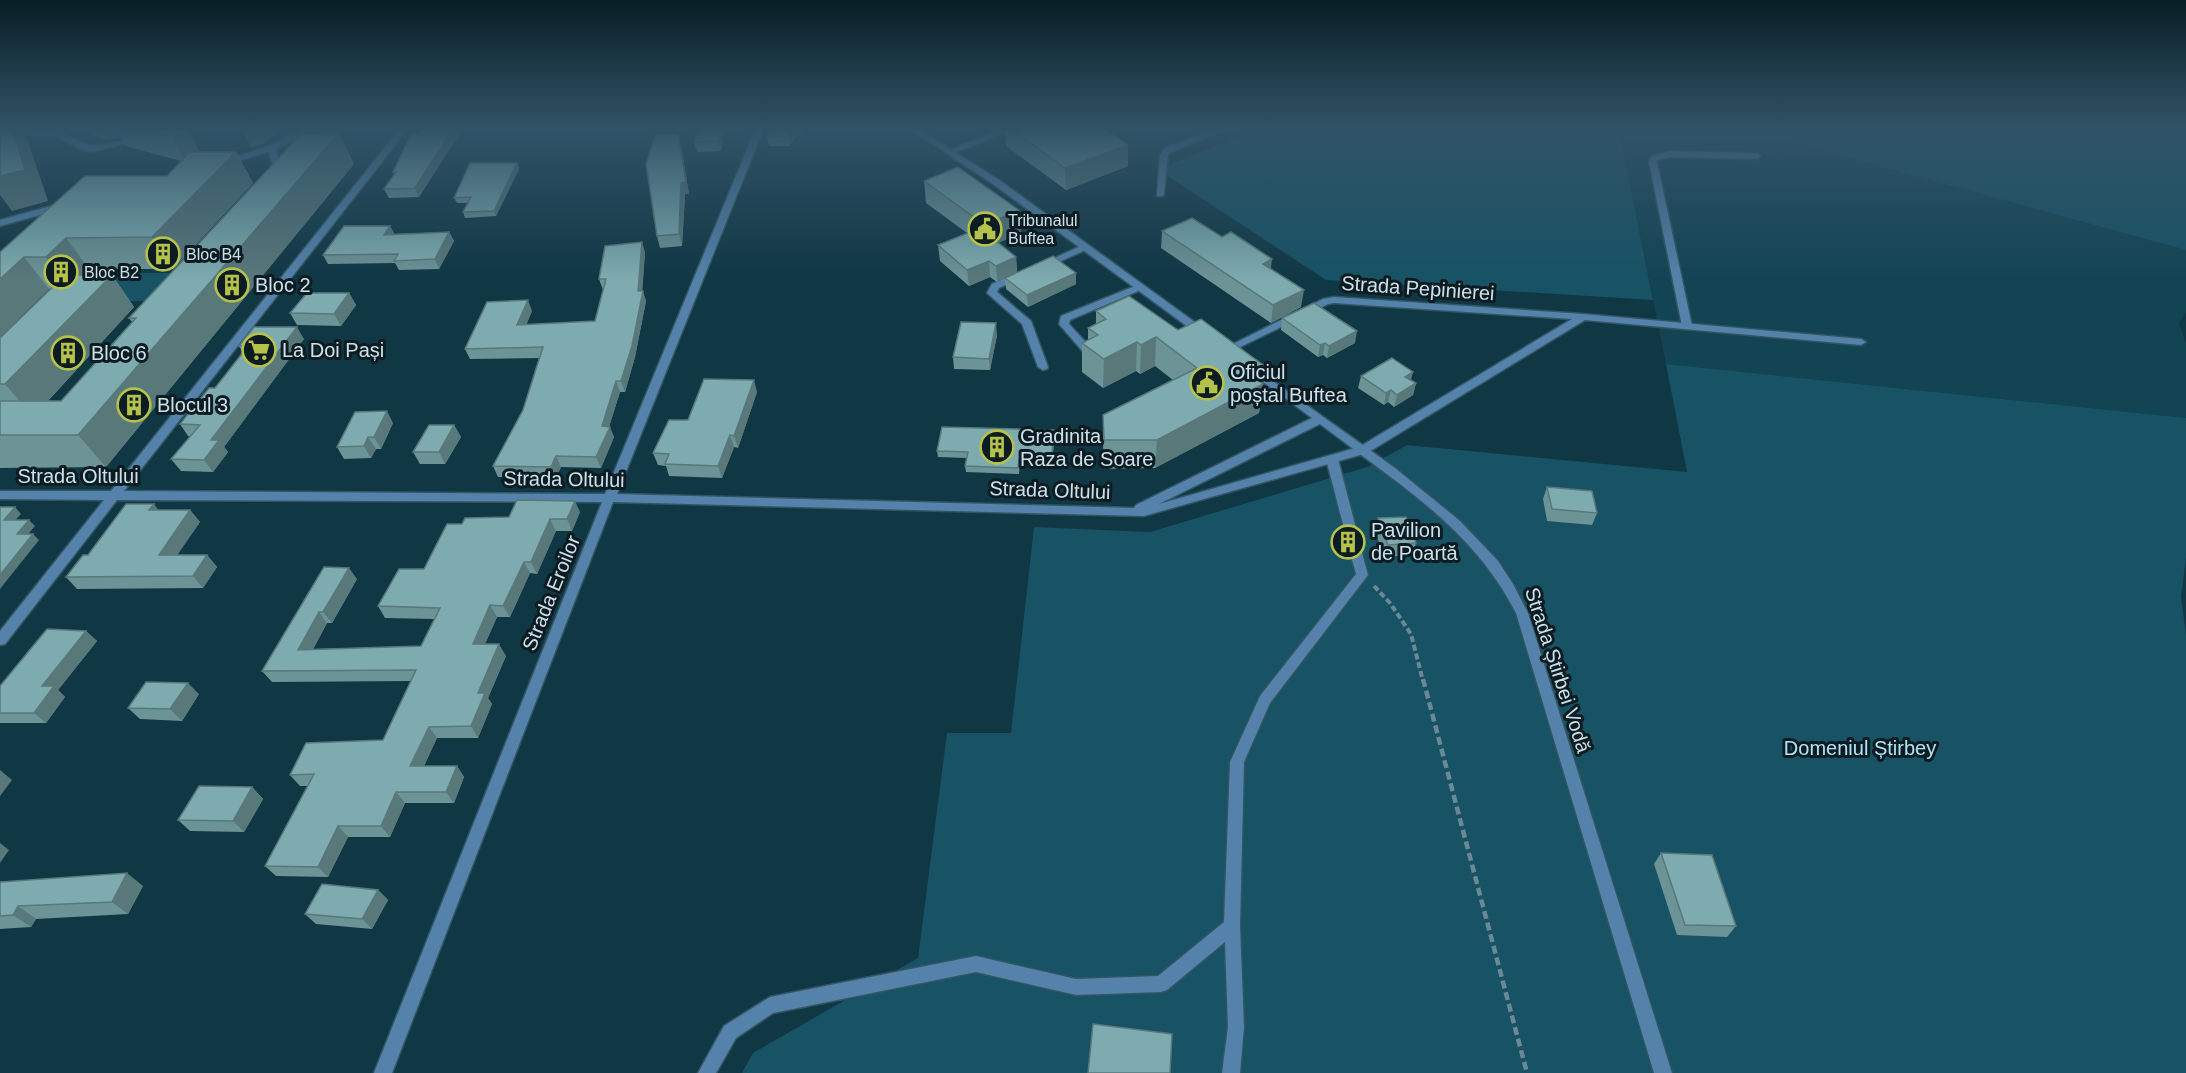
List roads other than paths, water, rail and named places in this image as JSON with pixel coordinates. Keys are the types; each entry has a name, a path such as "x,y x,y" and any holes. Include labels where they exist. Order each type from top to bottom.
{"street":[{"path":"276,186 278,180"},
{"path":"0,640 363,180"},
{"name":"Strada Eroilor","path":"383,1073 609,498 739,180"},
{"name":"Strada Știrbei Vodă","path":"992,180 1363,450 1455,520 1495,565 1512,589 1522,613 1663,1073"},
{"path":"1160,194 1161,180"},
{"path":"1657,180 1687,327"},
{"path":"0,224 72,203"},
{"path":"46,221 61,207"},
{"path":"1036,268 1085,247"},
{"path":"1026,273 995,286 992,293 1027,324 1043,367"},
{"path":"1088,351 1064,324 1065,318 1140,287"},
{"name":"Strada Pepinierei","path":"1226,350 1326,301 1334,300 1583,317 1861,342"},
{"path":"1363,450 1583,317"},
{"name":"Strada Oltului","path":"1127,512 1320,419"},
{"name":"Strada Oltului","path":"0,495 609,498 1127,512 1155,509 1363,450"},
{"path":"1332,459 1351,531"},
{"path":"1231,1073 1236,1027 1232,926 1237,762 1265,700 1362,575 1355,549"},
{"path":"707,1073 730,1032 770,1005 976,964 1076,987 1161,984 1232,926"}],"place":[{"name":"Tribunalul Buftea","path":"985,229"},
{"name":"Bloc B4","path":"163,254"},
{"name":"Bloc B2","path":"61,272"},
{"name":"Bloc 2","path":"232,285"},
{"name":"La Doi Pași","path":"259,350"},
{"name":"Bloc 6","path":"68,353"},
{"name":"Oficiul poștal Buftea","path":"1207,383"},
{"name":"Blocul 3","path":"134,405"},
{"name":"Gradinita Raza de Soare","path":"997,447"},
{"name":"Pavilion de Poartă","path":"1348,542"}],"park label":[{"name":"Domeniul Știrbey","path":"1860,748"}]}
